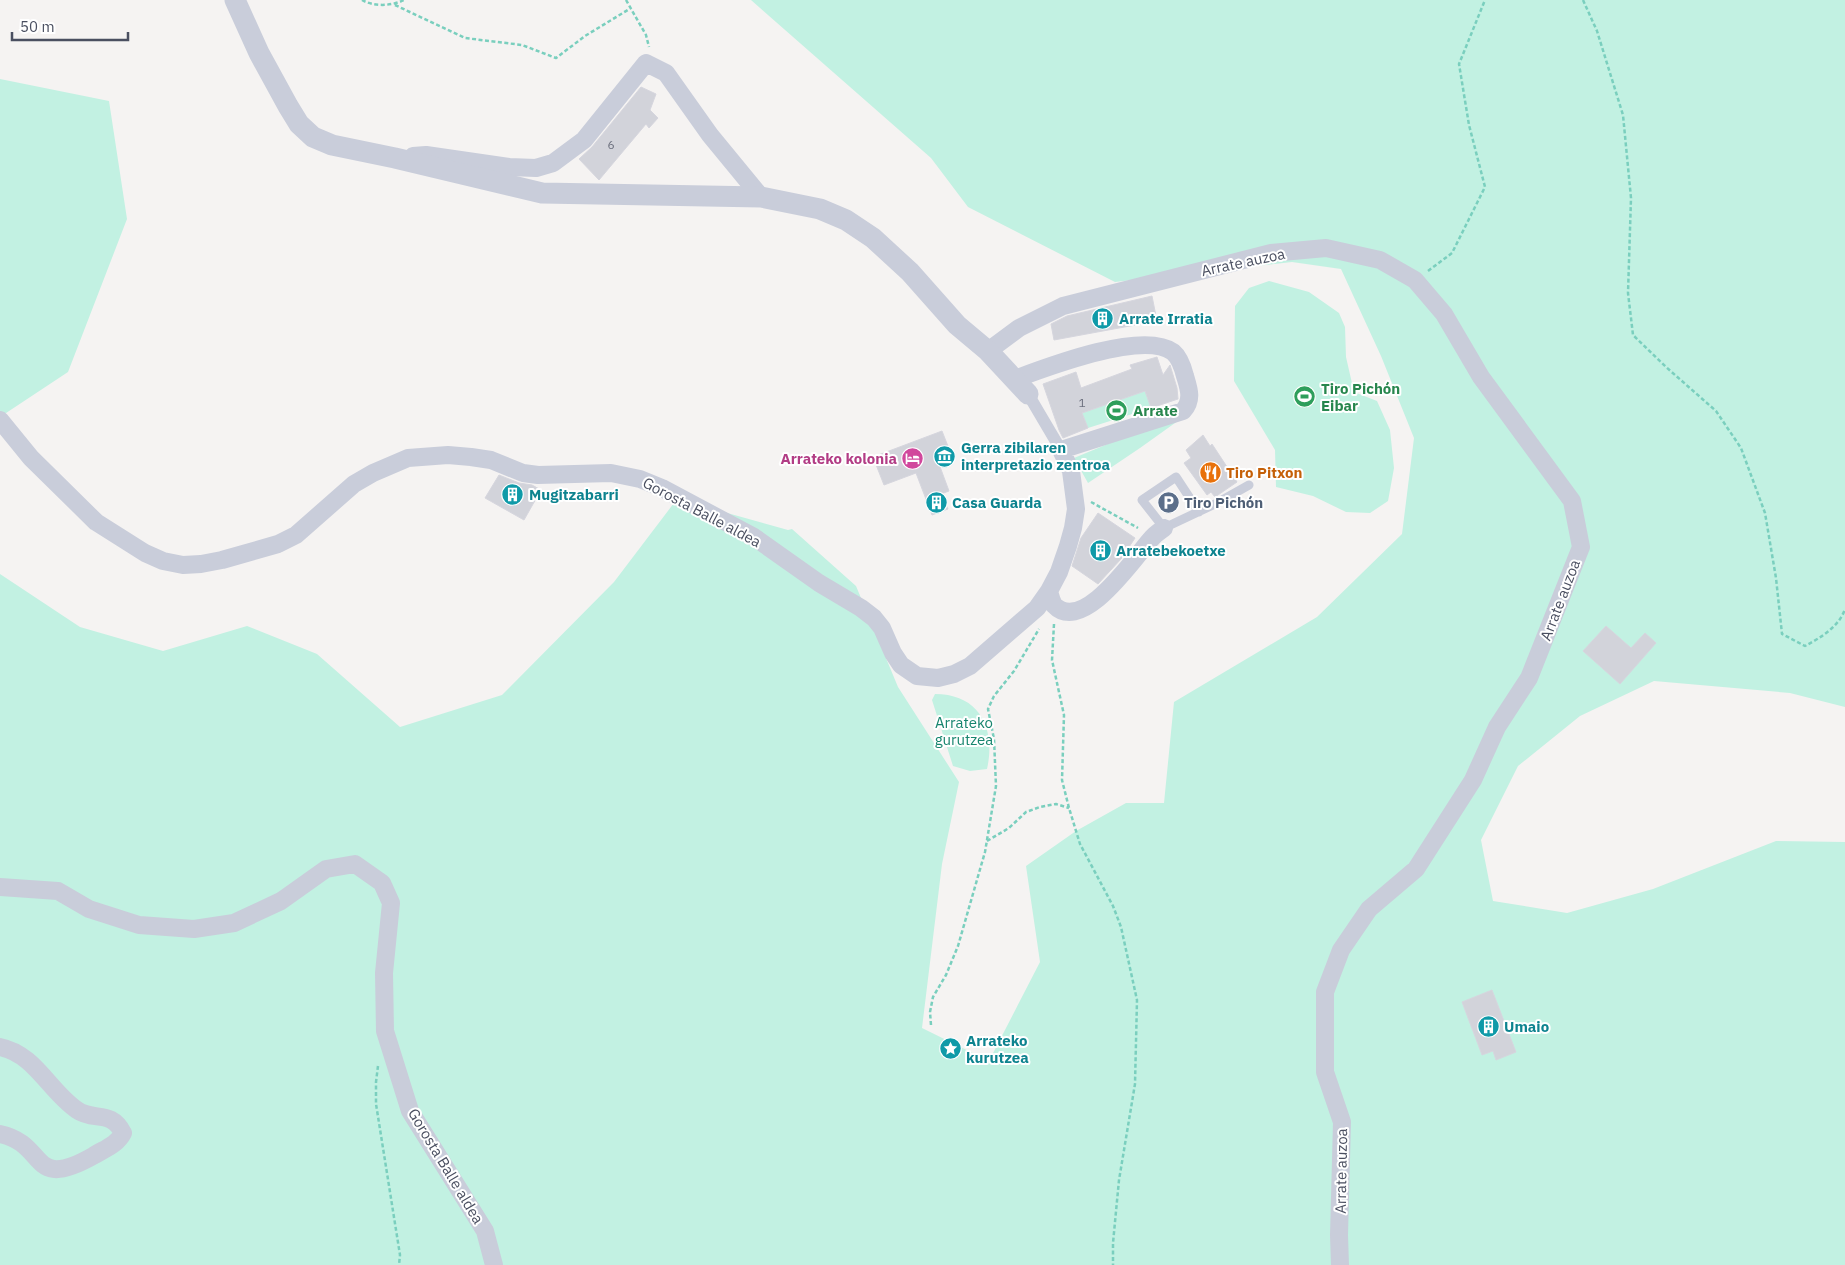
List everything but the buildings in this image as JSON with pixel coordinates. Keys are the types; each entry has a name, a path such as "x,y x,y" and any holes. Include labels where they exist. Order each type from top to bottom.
{"street":[{"path":"235,0 259,53 299,124 313,137 332,145 542,193 761,197 820,209 846,220 874,238 910,272 957,325 988,352 1022,387 1061,450 1183,411 1188,405 1190,398 1180,363 1174,352 1157,346 1128,346 1069,359 1022,387"},
{"path":"395,158 426,155 508,167 536,168 553,163 584,140 646,63 666,73 716,142 761,197"},
{"name":"Arrate auzoa","path":"988,352 1019,328 1063,306 1271,253 1326,248 1380,260 1415,280 1444,314 1481,377 1572,501 1580,547 1529,678 1497,727 1473,780 1416,869 1369,909 1340,950 1324,992 1324,1072 1342,1122 1340,1265"},
{"name":"Gorosta Balle aldea","path":"0,420 31,458 96,522 144,554 163,561 183,565 222,560 278,544 296,535 354,484 373,473 408,458 448,455 491,460 523,473 538,475 611,473 652,483 754,537 819,583 861,608 874,618 882,628 893,653 901,664 917,676 938,678 954,674 970,666 1051,598 1074,528 1076,509 1071,470 1061,450"},
{"path":"1051,598 1064,612 1075,612 1087,608 1102,596 1158,532"},
{"name":"Gorosta Balle aldea","path":"0,887 58,891 88,909 139,925 194,929 234,923 281,901 326,869 355,864 382,883 390,903 390,923 384,973 385,1032 410,1111 485,1231 494,1265"},
{"path":"0,1047 12,1050 23,1056 79,1112 110,1119 119,1125 123,1133 119,1141 75,1166 53,1170 45,1167 23,1145 13,1138 0,1134"}],"lane":[{"path":"1199,512 1176,477 1142,500 1158,532 1199,512 1249,485"}],"path":[{"path":"362,0 368,4 395,5 465,38 522,45 556,58 585,36 631,8"},
{"path":"395,5 404,0"},
{"path":"626,0 646,35 649,46 646,63"},
{"path":"1415,280 1452,253 1485,187 1469,125 1459,64 1485,0"},
{"path":"1582,0 1598,31 1623,115 1631,198 1628,294 1633,336 1716,412 1741,448 1765,512 1776,578 1782,634 1805,646 1823,636 1843,615 1845,609"},
{"path":"1074,493 1158,532"},
{"path":"1051,598 1052,660 1064,715 1062,780 1068,808 1080,844 1113,906 1121,927 1137,1000 1136,1084 1119,1180 1113,1242 1113,1265"},
{"path":"931,1025 930,1012 933,997 946,975 958,946 987,841 996,786 994,739 988,709 994,696 1014,671 1043,622"},
{"path":"987,841 1009,828 1026,812 1040,806 1056,804 1068,808"},
{"path":"379,1060 376,1104 400,1255 399,1265"}],"green space":[{"path":"751,0 1845,0 1845,707 1790,693 1654,681 1580,716 1518,766 1481,840 1493,901 1567,913 1653,889 1776,841 1845,842 1845,1265 0,1265 0,574 80,627 163,651 247,626 317,654 400,727 502,695 614,582 677,499 788,530 792,529 856,586 898,687 959,782 942,864 922,1028 989,1061 1040,962 1026,866 1076,831 1126,803 1164,803 1174,702 1317,617 1402,534 1414,438 1381,356 1341,269 1292,262 1115,282 968,207 931,158"},
{"path":"0,79 109,101 127,219 68,372 0,417"},
{"name":"Tiro Pichón Eibar","path":"1269,281 1309,292 1339,313 1345,327 1346,357 1354,392 1377,401 1390,430 1394,468 1388,501 1370,513 1346,512 1313,496 1276,487 1275,450 1234,381 1235,306 1249,288"},
{"name":"Arrate","path":"1145,391 1151,408 1088,428 1082,413"},
{"name":"Arrate","path":"1180,414 1182,418 1088,483 1074,458"},
{"name":"Arrateko gurutzea","path":"935,694 963,700 974,707 981,716 989,740 987,769 970,771 953,766 932,700"}],"place":[{"name":"Arrate Irratia","path":"1103,318"},
{"name":"Tiro Pichón Eibar","path":"1305,397"},
{"name":"Arrate","path":"1117,410"},
{"name":"Gerra zibilaren interpretazio zentroa","path":"945,456"},
{"name":"Arrateko kolonia","path":"913,458"},
{"name":"Tiro Pitxon","path":"1210,472"},
{"name":"Mugitzabarri","path":"513,494"},
{"name":"Casa Guarda","path":"936,502"},
{"name":"Tiro Pichón","path":"1168,502"},
{"name":"Arratebekoetxe","path":"1100,550"},
{"name":"Umaio","path":"1488,1026"},
{"name":"Arrateko kurutzea","path":"950,1049"}]}
